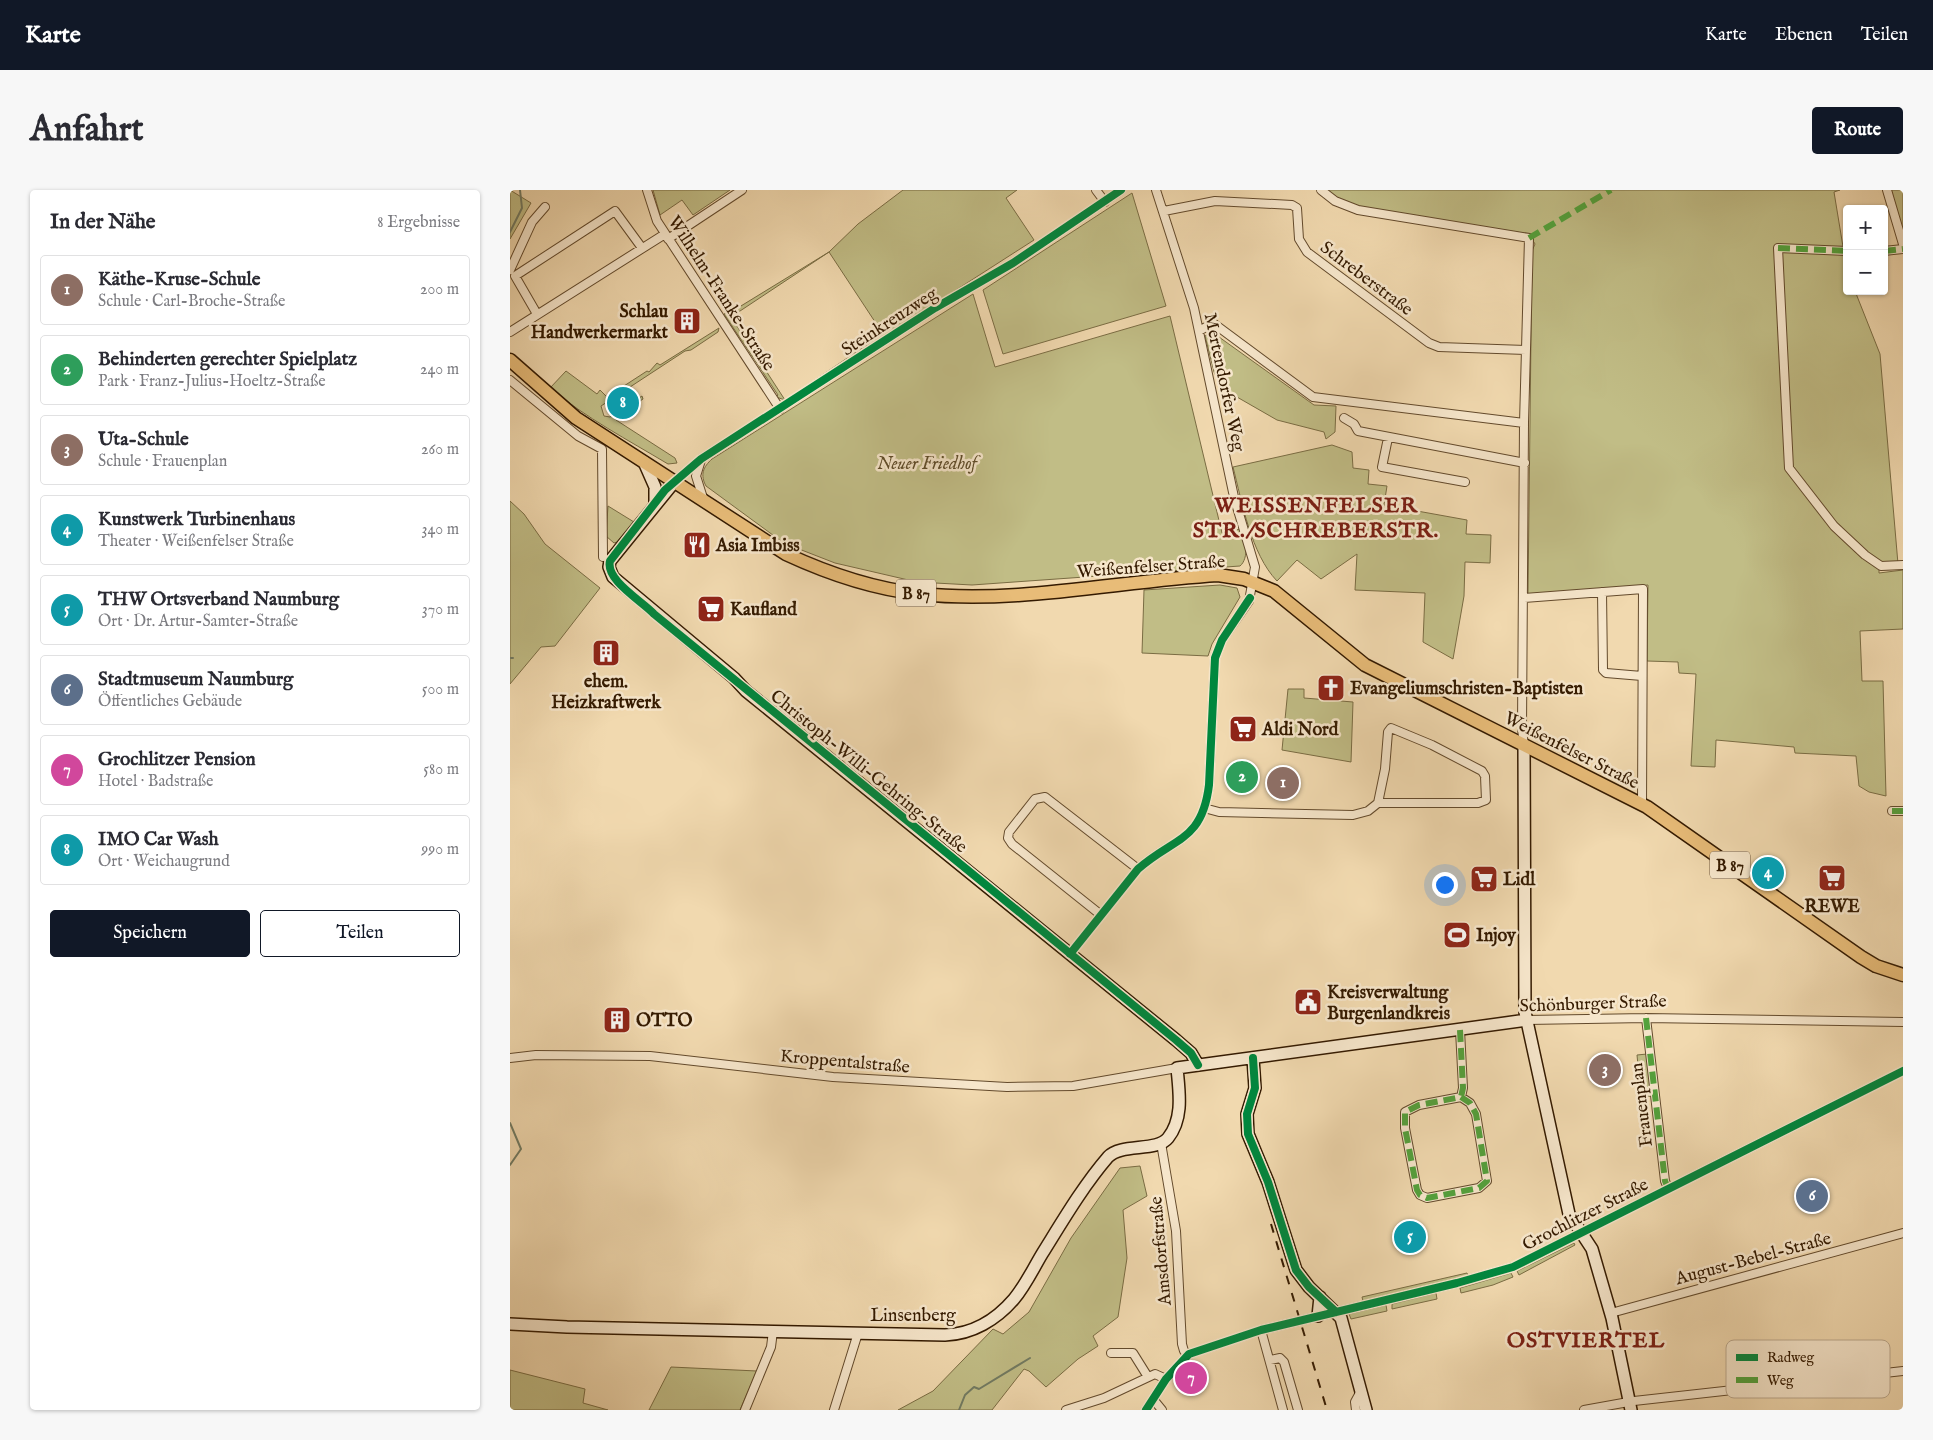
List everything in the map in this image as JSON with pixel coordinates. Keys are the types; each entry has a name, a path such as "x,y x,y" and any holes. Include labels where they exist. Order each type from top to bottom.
{"main road":[{"name":"B 87","path":"510,360 568,412 703,498"},
{"path":"643,460 653,481 655,503"},
{"name":"Christoph-Willi-Gehring-Straße","path":"675,481 655,503 609,564 611,574 616,580 734,678 746,691 1191,1053 1198,1065"},
{"name":"Weißenfelser Straße","path":"703,498 786,554 804,563 866,583 919,594 973,596 1038,593 1218,575 1254,583 1280,595 1365,665 1642,805 1861,957 1876,966 1903,975"},
{"path":"1524,746 1523,988 1526,1020 1569,1214 1585,1238 1610,1312 1630,1406"},
{"name":"Schönburger Straße","path":"1198,1065 1526,1020"},
{"path":"1253,1058 1255,1088 1246,1118 1248,1134 1268,1182 1296,1270 1341,1318 1362,1389 1366,1410"},
{"path":"1161,1143 1170,1136 1179,1113 1177,1068 1198,1065"},
{"name":"Linsenberg","path":"510,1324 945,1335 965,1332 981,1326 1014,1299 1079,1197 1110,1156 1115,1152 1161,1143"},
{"path":"1318,1316 1320,1297"}],"street":[{"name":"Wilhelm-Franke-Straße","path":"648,190 653,214 666,236 780,410"},
{"path":"510,332 642,248 666,236 742,190"},
{"path":"1096,190 1105,202"},
{"name":"Steinkreuzweg","path":"675,481 701,459 780,410 935,308 1013,263 1121,190"},
{"name":"Mertendorfer Weg","path":"1156,190 1194,308 1234,497 1254,560 1254,583"},
{"path":"1322,190 1335,201 1358,210 1529,238 1524,423 1522,729 1524,746"},
{"path":"1887,190 1903,244"},
{"name":"Schreberstraße","path":"1164,211 1198,203 1215,202 1292,205 1297,208 1299,239 1304,249 1333,274 1429,343 1439,347 1526,350"},
{"path":"510,270 532,222 545,207"},
{"path":"537,314 515,276 615,210 642,248"},
{"path":"1843,251 1778,248 1789,468 1834,526 1877,564 1885,567 1903,565"},
{"path":"1888,251 1903,249"},
{"path":"1198,331 1213,324 1313,397 1524,423"},
{"path":"510,380 578,436 602,448 603,557"},
{"path":"1344,418 1354,424 1358,431 1525,462"},
{"path":"1388,438 1382,467 1464,482"},
{"path":"701,459 696,476 703,498"},
{"path":"604,537 619,550"},
{"path":"1070,954 1138,869 1190,833 1198,823 1204,808 1208,785 1215,658 1222,640 1246,606 1254,583"},
{"path":"1524,598 1643,589 1642,805"},
{"path":"1602,592 1602,670 1606,673 1642,676"},
{"path":"1204,808 1219,812 1353,815 1368,811 1378,803 1483,803 1486,800 1485,776 1482,771 1432,745 1391,728 1388,732 1385,770 1378,803"},
{"path":"1101,915 1012,844 1008,838 1009,832 1035,799 1045,797 1138,869"},
{"path":"1892,811 1903,811"},
{"name":"Schönburger Straße","path":"1526,1020 1646,1018 1903,1022"},
{"name":"Frauenplan","path":"1646,1018 1665,1181 1668,1188"},
{"path":"1460,1030 1463,1088 1461,1097"},
{"name":"Kroppentalstraße","path":"510,1058 536,1056 650,1056 832,1077 1007,1088 1073,1086 1177,1068"},
{"name":"Grochlitzer Straße","path":"1189,1354 1261,1330 1501,1271 1523,1263 1585,1238 1668,1188 1903,1071"},
{"path":"1461,1097 1470,1102 1476,1114 1487,1181 1478,1188 1427,1198 1420,1195 1417,1190 1405,1128 1405,1112 1419,1105 1461,1097"},
{"name":"Amsdorfstraße","path":"1161,1143 1176,1231 1182,1344 1184,1351 1189,1354"},
{"name":"August-Bebel-Straße","path":"1610,1312 1903,1233"},
{"path":"1261,1330 1283,1410"},
{"path":"745,1410 771,1347 773,1331"},
{"path":"834,1410 858,1332"},
{"path":"1130,1352 1132,1343"},
{"path":"1111,1353 1130,1352 1138,1358 1148,1377"},
{"path":"1146,1410 1166,1379 1189,1354"},
{"path":"1270,1360 1280,1358 1284,1362 1298,1410"},
{"path":"1890,1373 1903,1371"},
{"path":"1066,1410 1099,1400 1148,1377 1158,1375 1166,1379"},
{"path":"1356,1410 1355,1402 1362,1389"},
{"path":"1584,1410 1726,1394"},
{"path":"1152,1399 1162,1410"}],"green space":[{"path":"510,190 531,203 510,239"},
{"path":"653,190 730,190 693,215 682,200 660,215"},
{"path":"903,190 1017,190 1006,198 1034,240 794,394 883,334 829,252 858,224"},
{"path":"1324,190 1840,190 1834,192 1843,247 1843,295 1857,295 1880,354 1898,564 1879,565 1879,573 1903,570 1903,629 1860,631 1862,681 1883,681 1886,796 1869,792 1859,786 1856,756 1795,753 1794,747 1716,740 1715,767 1691,766 1696,674 1679,673 1678,662 1647,661 1648,585 1528,594 1532,251 1535,244 1529,234 1347,205"},
{"path":"1891,190 1903,190 1903,232"},
{"path":"1132,193 1166,306 1003,354 983,290"},
{"path":"829,252 731,317 785,400 776,397 778,395 724,314 736,309"},
{"name":"Neuer Friedhof","path":"973,294 995,367 1170,316 1222,533 1240,529 1244,537 1246,553 1240,566 972,585 917,582 835,563 781,541 706,486 703,471 712,459"},
{"path":"719,328 718,332 691,350 685,351 601,406 604,416 610,417 642,396 643,399 616,417 616,420 675,458 677,463 668,464 593,419 550,388 566,371 597,394 600,390 607,397 647,371 649,372 657,363 660,365"},
{"path":"1212,332 1314,405 1336,406 1335,432 1326,439 1324,432 1277,420 1223,389 1214,372 1205,336"},
{"path":"1332,445 1352,452 1353,468 1369,470 1368,484 1387,486 1384,505 1467,520 1466,534 1491,535 1490,563 1465,562 1464,596 1453,659 1423,642 1425,593 1355,590 1357,554 1321,579 1297,560 1277,581 1260,557 1244,511 1233,467"},
{"path":"510,501 524,514 545,544 600,588 555,646 541,647 510,684"},
{"path":"608,506 634,522 614,543 606,536"},
{"path":"1220,585 1237,588 1240,597 1212,644 1208,656 1142,653 1144,590"},
{"path":"1288,689 1304,689 1304,698 1353,702 1351,762 1282,750"},
{"path":"1647,1054 1652,1096 1641,1097 1637,1055"},
{"path":"1140,1166 1147,1196 1123,1210 1127,1258 1118,1317 1093,1336 1098,1346 1078,1359 1046,1387 1029,1371 1024,1369 992,1410 898,1410 933,1391 993,1329 1003,1334 1029,1312 1071,1238 1120,1168"},
{"path":"1574,1243 1575,1245 1519,1275 1517,1271"},
{"path":"1467,1273 1468,1276 1363,1301 1362,1297"},
{"path":"1511,1273 1513,1277 1493,1285 1461,1293 1460,1288"},
{"path":"1436,1293 1437,1299 1392,1309 1392,1304"},
{"path":"1386,1305 1387,1311 1351,1319 1349,1314"},
{"path":"671,1367 757,1371 740,1410 649,1410"},
{"path":"510,1370 585,1389 583,1403 608,1410 510,1410"}],"waterway":[{"path":"510,232 522,208 520,190"},
{"path":"510,1123 521,1149 510,1165"},
{"path":"959,1410 965,1395 974,1387 979,1389 1030,1358"}],"railway":[{"path":"1271,1224 1327,1410"}],"marked path":[{"path":"1529,238 1611,190"},
{"path":"1778,248 1843,251"},
{"path":"1888,251 1903,249"},
{"path":"1892,811 1903,811"},
{"path":"1646,1018 1665,1181 1668,1188"},
{"path":"1460,1030 1463,1088 1461,1097"},
{"path":"1461,1097 1470,1103 1476,1114 1487,1181 1479,1188 1427,1198 1420,1195 1417,1190 1405,1128 1405,1112 1419,1105 1461,1097"}],"cycle path":[{"path":"1121,190 1013,263 935,308 701,459 665,490 610,561 610,568 619,583 648,609 1176,1040 1191,1053 1198,1065"},
{"path":"1070,954 1138,869 1184,836 1200,818 1209,785 1215,658 1222,640 1250,598"},
{"path":"1253,1058 1255,1088 1247,1114 1248,1134 1268,1182 1296,1270 1309,1287 1336,1312"},
{"path":"1146,1410 1166,1379 1189,1354 1261,1330 1457,1283 1513,1267 1903,1071"}],"place":[{"name":"Schlau Handwerkermarkt","path":"687,321"},
{"name":"IMO Car Wash","path":"623,403"},
{"name":"Asia Imbiss","path":"697,545"},
{"name":"Kaufland","path":"711,609"},
{"name":"ehem. Heizkraftwerk","path":"606,653"},
{"name":"Evangeliumschristen-Baptisten","path":"1331,688"},
{"name":"Aldi Nord","path":"1243,729"},
{"name":"Behinderten gerechter Spielplatz","path":"1242,777"},
{"name":"Käthe-Kruse-Schule","path":"1283,783"},
{"name":"Kunstwerk Turbinenhaus","path":"1768,873"},
{"name":"REWE","path":"1832,878"},
{"name":"Lidl","path":"1484,879"},
{"name":"Injoy","path":"1457,935"},
{"name":"Kreisverwaltung Burgenlandkreis","path":"1308,1002"},
{"name":"OTTO","path":"617,1020"},
{"name":"Uta-Schule","path":"1605,1070"},
{"name":"Stadtmuseum Naumburg","path":"1812,1196"},
{"name":"THW Ortsverband Naumburg","path":"1410,1237"},
{"name":"Grochlitzer Pension","path":"1191,1378"}],"district":[{"name":"WEISSENFELSER STR./SCHREBERSTR.","path":"1316,516"},
{"name":"OSTVIERTEL","path":"1586,1339"}]}
